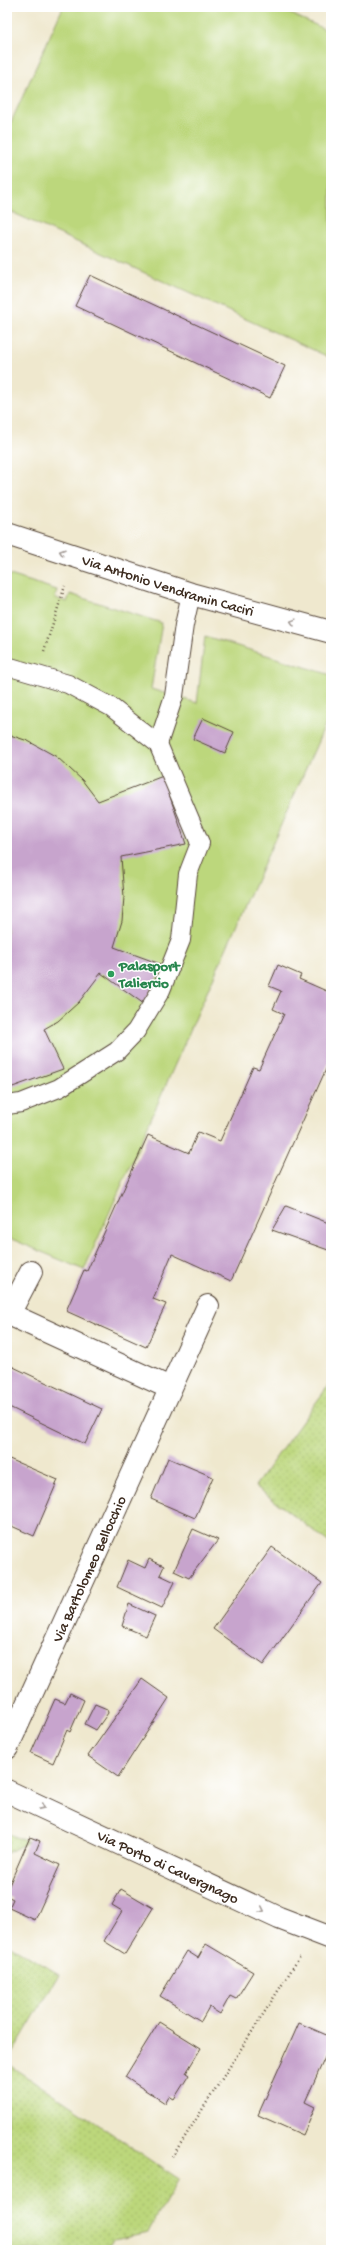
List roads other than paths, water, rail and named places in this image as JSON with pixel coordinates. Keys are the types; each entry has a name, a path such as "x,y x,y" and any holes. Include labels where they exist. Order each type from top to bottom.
{"street":[{"name":"Via Antonio Vendramin Caciri","path":"7,534 191,594 331,632"},
{"path":"31,1272 9,1314 170,1388"},
{"name":"Via Bartolomeo Bellocchio","path":"7,1748 208,1306"},
{"name":"Via Porto di Cavergnago","path":"7,1791 271,1914 323,1935"}],"lane":[{"path":"158,744 174,696 184,625 191,594"},
{"path":"7,666 68,684 111,707 158,744 200,843 188,874 181,940 161,990 136,1031 117,1051 59,1088 21,1103 7,1105"}],"place":[{"name":"Palasport Taliercio","path":"111,974"}]}
